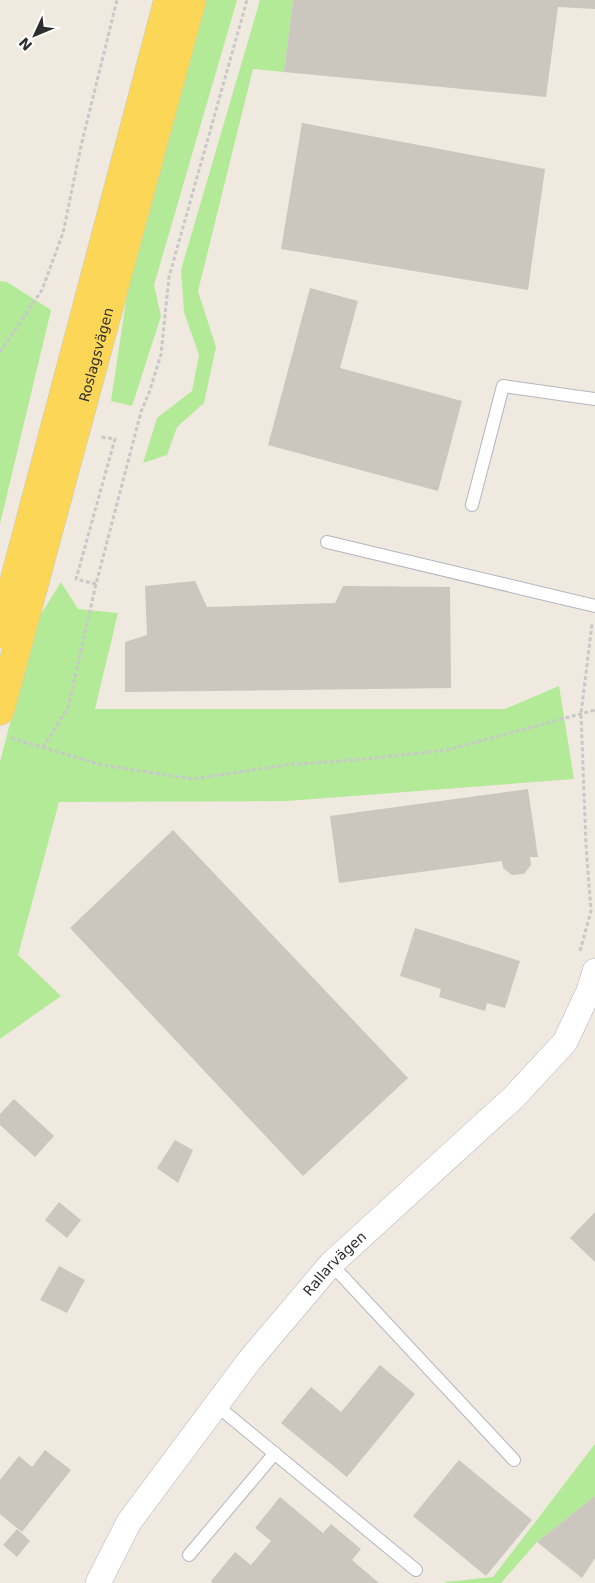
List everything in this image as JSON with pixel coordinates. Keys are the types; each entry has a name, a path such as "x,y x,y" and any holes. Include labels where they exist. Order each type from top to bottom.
{"main road":[{"name":"Roslagsvägen","path":"0,634 168,0"},
{"name":"Roslagsvägen","path":"0,711 192,0"}],"street":[{"name":"Rallarvägen","path":"98,1583 129,1522 249,1361 331,1264 514,1097 565,1042 583,1014 589,991 587,962"}],"lane":[{"path":"472,505 503,386 595,399"},
{"path":"327,542 595,606"},
{"path":"331,1264 514,1460"},
{"path":"216,1405 416,1570"},
{"path":"189,1555 274,1453"}],"path":[{"path":"0,352 42,290 63,233 81,146 117,0"},
{"path":"43,747 68,708 96,584 141,412 161,354 170,277 247,0"},
{"path":"96,584 76,579 115,439 101,437"},
{"path":"587,962 591,911 586,845 581,714 595,606"},
{"path":"11,738 102,765 193,779 286,765 447,750 595,710"}],"green space":[{"path":"205,0 237,0 154,285 161,316 132,406 111,401 128,288"},
{"path":"260,0 293,0 284,72 253,69 198,291 216,347 204,403 177,427 167,455 143,463 157,418 192,391 199,355 184,312 181,270"},
{"path":"0,281 7,282 51,310 0,524"},
{"path":"61,582 78,609 118,613 95,709 505,709 559,686 574,779 287,801 59,802 18,955 61,996 0,1039 0,762 36,622"},
{"path":"595,1444 595,1496 537,1542 501,1583 445,1582 493,1577"}],"building":[{"path":"293,0 595,0 595,9 558,7 546,97 284,72"},
{"path":"302,123 545,169 528,290 281,249"},
{"path":"310,288 358,301 340,368 462,401 438,491 268,445"},
{"path":"195,581 207,607 335,603 343,586 450,587 451,688 125,692 125,642 147,635 145,586"},
{"path":"528,789 538,857 530,857 531,865 524,874 512,875 503,868 502,861 339,883 330,816"},
{"path":"173,830 408,1078 303,1176 70,928"},
{"path":"415,928 520,961 505,1008 487,1003 485,1011 439,997 441,989 400,976"},
{"path":"14,1099 54,1136 35,1157 0,1125 0,1114"},
{"path":"175,1140 193,1150 178,1183 157,1168"},
{"path":"59,1202 81,1220 67,1238 45,1220"},
{"path":"595,1212 595,1262 570,1238"},
{"path":"59,1266 85,1280 67,1313 40,1300"},
{"path":"380,1365 415,1394 347,1477 281,1423 311,1387 341,1412"},
{"path":"45,1450 71,1470 22,1532 0,1514 0,1480 19,1456 32,1467"},
{"path":"459,1460 532,1520 486,1576 413,1516"},
{"path":"595,1496 595,1558 582,1578 537,1542"},
{"path":"280,1497 323,1533 331,1524 361,1549 352,1560 379,1583 213,1583 211,1581 235,1552 251,1565 271,1541 255,1528"},
{"path":"17,1529 30,1541 17,1557 3,1545"}]}
